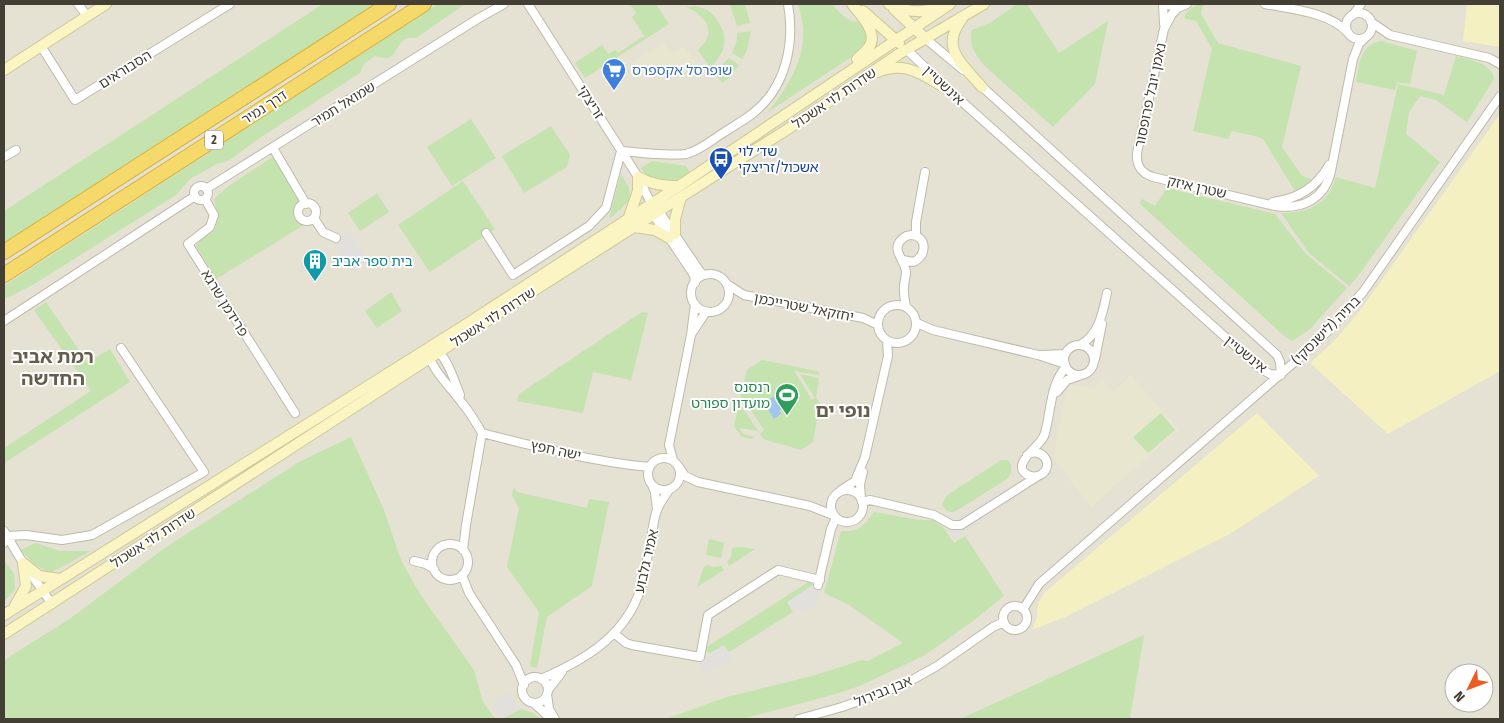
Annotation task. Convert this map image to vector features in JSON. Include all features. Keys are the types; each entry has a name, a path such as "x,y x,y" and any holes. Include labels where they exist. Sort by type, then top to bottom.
{"highway":[{"name":"דרך נמיר","path":"4,252 389,4"},
{"name":"דרך נמיר","path":"4,275 424,4"}],"street":[{"path":"78,4 87,16"},
{"path":"4,70 106,4"},
{"name":"הסבוראים","path":"41,46 75,100 230,4"},
{"name":"שמואל תמיר","path":"479,18 494,4"},
{"name":"שמואל תמיר","path":"206,189 504,4"},
{"name":"זריצקי","path":"528,4 638,177 651,203"},
{"path":"621,151 642,154 686,154 703,146 744,120 762,105 775,86 786,63 790,48 791,31 788,4"},
{"path":"830,83 871,45 870,30 853,4"},
{"name":"אינשטיין","path":"853,4 895,39 949,90 1261,370 1270,374 1281,375 1280,362 1277,355 889,4"},
{"path":"889,4 899,8 927,11 950,4"},
{"name":"שדרות לוי אשכול","path":"4,634 440,352 631,222 651,203 950,4"},
{"name":"שדרות לוי אשכול","path":"4,615 429,346 631,222 656,212 681,197 906,50 984,4"},
{"path":"1164,4 1178,8 1187,4"},
{"name":"נאמן יובל פרופסור","path":"1136,161 1164,29 1164,4"},
{"path":"1265,4 1326,18 1337,23 1355,39 1390,35 1489,58 1500,64"},
{"path":"1348,33 1346,24 1363,4 1370,19 1372,29 1366,38"},
{"name":"נאמן יובל פרופסור","path":"1164,29 1172,14 1178,8"},
{"path":"1326,18 1360,13 1390,35"},
{"path":"966,14 955,28 951,41 954,52 960,61 982,87"},
{"name":"שטרן איזק","path":"1348,33 1353,59"},
{"name":"שטרן איזק","path":"1136,161 1141,171 1153,177 1265,203 1289,199 1306,192 1320,180 1333,159 1353,59 1359,44 1366,38"},
{"path":"859,81 884,70 903,67 910,68 949,90"},
{"name":"בתיה (לישנסקי)","path":"1024,608 1039,584 1281,375 1332,327 1355,302 1500,96"},
{"path":"273,148 306,204"},
{"path":"4,158 16,150"},
{"name":"שדרות לוי אשכול","path":"486,233 513,275 588,226 606,208 621,151"},
{"path":"912,236 925,172"},
{"path":"678,186 663,186 650,183 638,177 638,191 631,222 672,236 701,273 718,276 727,284 729,292 726,303 719,310 706,312 695,304"},
{"path":"4,321 195,196 195,191 198,188 202,186 206,189 208,195 205,198 199,199 195,196"},
{"path":"672,236 681,197"},
{"name":"פרידמן שרגא","path":"205,198 214,215 210,227 188,244 295,413"},
{"path":"651,203 694,275 695,283 692,291 695,304 691,334 669,445 649,467 648,476 652,485 658,489 698,482"},
{"path":"311,204 315,208 314,218 306,220 299,215 301,206 311,204"},
{"path":"314,218 323,232 336,238"},
{"path":"912,236 901,240 897,248 900,257 913,262"},
{"path":"906,272 913,262 921,258 924,250 922,242 912,236"},
{"path":"895,305 903,290 906,272 904,260"},
{"path":"695,283 706,275"},
{"name":"יחזקאל שטרייכמן","path":"727,284 744,295 863,318 878,325"},
{"path":"903,290 906,307"},
{"path":"862,501 870,500 934,514 948,524 956,526 961,525 1041,475 1047,465 1044,457 1045,443 1058,390 1066,380 1091,370 1095,362 1107,292"},
{"name":"יחזקאל שטרייכמן","path":"726,303 744,295"},
{"path":"914,334 917,323 914,315 906,307 895,305 888,307 882,312 878,325 882,336 887,341 896,344 904,342 914,334 933,330"},
{"path":"691,334 706,312"},
{"name":"יחזקאל שטרייכמן","path":"863,318 882,312"},
{"path":"1012,492 1020,482 1024,470 1023,462 1027,455 1043,438 1054,390 1065,366 1065,354 1070,348 1086,342 1094,333 1103,312"},
{"path":"917,323 933,330 1038,355 1065,366 1073,374 1079,376"},
{"path":"865,457 860,484 862,511 857,518 849,522 840,521 830,507 832,499 841,490 855,481 865,457 888,356 887,341"},
{"path":"888,356 896,344"},
{"path":"1080,345 1091,350 1094,354 1095,362"},
{"path":"429,346 440,352 463,404"},
{"path":"429,346 430,358 482,433 463,550"},
{"path":"52,604 5,537 26,535 62,540 92,535 204,472 121,348"},
{"path":"1038,355 1065,354"},
{"name":"ישה חפץ","path":"482,433 528,445 649,467"},
{"path":"669,445 680,478 672,488"},
{"path":"1027,455 1038,453 1044,457"},
{"path":"659,458 666,458 676,464 685,476 698,482 810,506 835,516"},
{"name":"ישה חפץ","path":"631,465 648,476"},
{"path":"1024,470 1030,475 1038,476"},
{"name":"אמיר גלבוע","path":"538,678 565,669 615,634 624,622 638,596 647,563 657,510 655,492 652,485"},
{"name":"אמיר גלבוע","path":"657,510 672,488"},
{"path":"841,490 854,491 862,501"},
{"path":"810,506 832,499"},
{"path":"615,634 626,643 632,645 700,657 708,615 771,574 778,570 819,582 835,516"},
{"path":"431,565 435,553 441,547 453,544 466,525"},
{"path":"453,544 463,550 467,557 468,565 462,575 453,580"},
{"path":"414,561 431,565 442,578 453,580 469,593"},
{"path":"23,563 39,576 60,579"},
{"path":"13,609 26,586 23,563"},
{"path":"462,575 469,593 516,665 524,685 523,692 525,697 551,719"},
{"path":"1010,607 1024,608 1028,616 1028,620 1021,629 1013,630 1006,626 1004,622 1003,615 1010,607"},
{"name":"אבן גבירול","path":"799,719 842,708 903,685 937,666 993,627 1004,622"},
{"path":"516,665 538,678 547,686 549,709 555,719"},
{"name":"אמיר גלבוע","path":"548,692 565,669"},
{"path":"524,685 528,680 538,678"},
{"path":"534,703 542,701 548,692"}],"shaded area":[{"path":"4,4 1500,4 1500,719 4,719"},
{"path":"664,43 670,51 675,52 685,48 703,71 693,78 681,69 679,70 676,67 669,70 661,65 641,77 632,63"},
{"path":"348,230 367,260 350,270 331,241"},
{"path":"1131,375 1179,430 1091,507 1055,460 1054,455 1066,390 1070,385 1092,388 1104,381 1113,392"},
{"path":"1015,486 1021,495 954,539 948,529 961,521 959,517 1005,487 1008,490"},
{"path":"815,584 821,594 814,599 817,605 802,614 799,608 793,612 787,602"},
{"path":"724,645 733,658 705,675 697,661"},
{"path":"508,692 518,707 501,718 491,703"}],"green space":[{"path":"323,4 379,4 4,247 4,211"},
{"path":"438,4 465,4 416,38 409,38 401,42 391,56 387,58 375,56 364,64 360,73 258,139 230,160 217,164 190,179 176,195 31,286 4,299 4,286"},
{"path":"630,4 656,4 669,24 585,78 575,63 602,45 608,54 615,50 618,53 644,36 632,17 636,13"},
{"path":"745,4 750,23 737,26 730,5"},
{"path":"798,4 831,4 847,19 862,25 867,35 866,43 862,50 768,112 794,73 798,62 803,39 803,27"},
{"path":"1017,4 1027,4 1059,53 1108,21 1095,84 1053,127 988,69 977,56 972,46 972,30 990,23"},
{"path":"1198,4 1203,4 1201,14 1218,43 1301,66 1282,147 1302,176 1313,180 1295,191 1263,139 1231,131 1229,139 1193,131 1212,49 1196,21 1184,18 1188,11"},
{"path":"696,6 706,9 716,18 724,34 722,52 710,67 698,50 708,37 709,31 707,26 700,15 686,7"},
{"path":"751,31 747,50 742,59 732,53 737,40 737,33"},
{"path":"1381,41 1417,51 1410,84 1397,82 1395,90 1356,82 1364,51 1374,43"},
{"path":"1456,56 1485,66 1493,74 1494,79 1467,122 1436,100 1420,96 1409,112 1406,134 1440,162 1349,286 1309,253 1281,213 1300,211 1316,205 1328,194 1336,177 1375,188 1398,84 1444,95"},
{"path":"729,58 739,65 729,78 722,83 714,72"},
{"path":"471,119 496,158 452,186 427,147"},
{"path":"551,126 570,155 567,167 524,193 502,156"},
{"path":"274,156 300,198 295,209 297,220 304,225 216,279 196,246 215,229 218,215 214,199 230,185"},
{"path":"652,161 686,166 690,173 672,182 649,179 641,168"},
{"path":"621,174 629,188 630,199 609,219"},
{"path":"463,181 495,229 430,272 398,225"},
{"path":"1167,188 1275,214 1306,254 1347,288 1309,330 1292,341 1283,335 1140,204 1142,199 1155,206"},
{"path":"377,193 389,212 360,231 348,213"},
{"path":"391,292 402,311 377,328 365,311"},
{"path":"46,302 87,362 110,349 130,382 4,463 4,448 91,391 34,310"},
{"path":"642,312 648,313 631,380 593,372 583,413 517,401 519,394"},
{"name":"רנסנס מועדון ספורט","path":"762,360 820,373 819,375 794,371 812,400 815,398 800,374 818,378 819,380 816,397 820,404 813,442 801,450 763,439 760,434 764,430 743,398 740,400 747,370"},
{"path":"740,406 758,431 739,428 743,434 755,437 752,439 742,437 734,426"},
{"path":"1161,413 1175,430 1148,453 1133,437"},
{"path":"351,437 384,510 401,560 420,594 474,670 483,702 495,719 4,719 4,660 68,620 166,547 299,462"},
{"path":"1001,460 1008,460 1011,465 1011,473 1007,479 956,511 947,511 942,506 946,496"},
{"path":"514,487 517,492 587,508 589,499 609,502 592,586 547,617 537,668 530,666 539,612 507,567 519,508 512,495"},
{"path":"874,512 919,520 933,520 943,527 954,543 965,536 1004,596 925,655 862,685 742,719 666,719 727,697 812,676 862,660 868,661 903,643 849,605 824,593 841,531 857,529"},
{"path":"709,539 724,543 721,558 706,555"},
{"path":"36,543 60,551 91,551 50,573 34,564 20,550"},
{"path":"732,548 755,549 729,566 727,562 731,557"},
{"path":"4,560 14,574 15,589 4,602"},
{"path":"707,565 721,566 724,570 697,587 704,567"},
{"path":"810,581 813,585 787,602 793,612 729,652 724,645 709,654 705,648"},
{"path":"1144,635 1130,719 960,719"},
{"path":"521,709 533,713 541,719 502,719"}],"sand":[{"path":"1467,4 1500,4 1500,47 1463,41"},
{"path":"1500,114 1500,371 1388,434 1310,363 1334,341 1359,312"},
{"path":"1257,413 1319,476 1228,535 1067,616 1032,630 1037,617 1038,604 1044,593"}],"water":[{"path":"786,389 794,402 779,411 781,414 774,419 764,403"}],"place":[{"name":"שופרסל אקספרס","path":"614,91"},
{"name":"שד׳ לוי אשכול/זריצקי","path":"721,180"},
{"name":"בית ספר אביב","path":"315,282"},
{"name":"רנסנס מועדון ספורט","path":"787,416"}],"district":[{"name":"רמת אביב החדשה","path":"53,367"},
{"name":"נופי ים","path":"843,410"}]}
